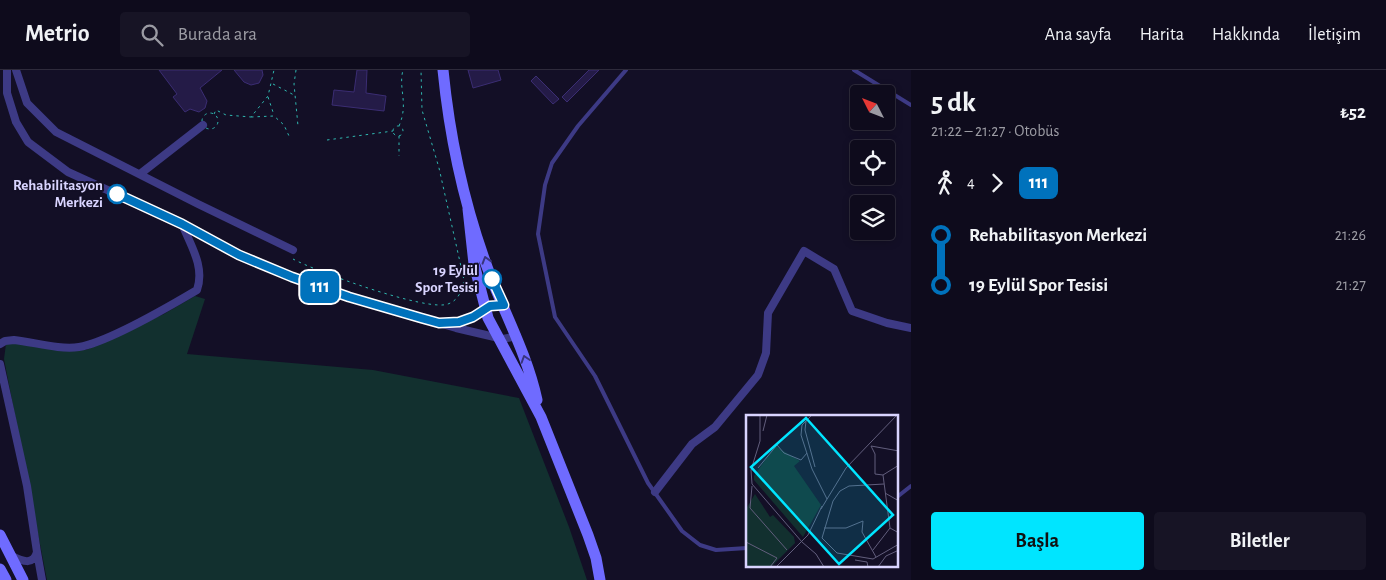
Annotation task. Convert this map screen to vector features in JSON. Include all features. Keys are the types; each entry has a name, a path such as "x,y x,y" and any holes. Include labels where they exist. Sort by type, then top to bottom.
{"main road":[{"path":"442,70 457,159 468,209 474,264 485,309 498,338 507,350 540,417 596,558 608,580"},
{"path":"468,209 492,278 517,336 531,376 540,417"},
{"path":"0,535 23,580"},
{"path":"596,558 600,580"},
{"path":"0,569 6,580"}],"street":[{"path":"7,70 7,93 11,108 28,142 68,172 182,224 239,255 292,277 349,297 439,323 498,338 510,339 517,336"},
{"path":"16,70 27,103 56,132 294,250"},
{"path":"140,174 203,125"},
{"path":"0,344 4,341 14,340 78,347 96,342 132,325 197,290 201,277 196,255 182,224"},
{"path":"655,492 692,444 715,427 758,375 766,353 768,313 804,251 834,268 852,311 887,323 911,328"},
{"path":"439,323 467,320 485,309 495,305 504,305"},
{"path":"0,364 27,486 42,580"},
{"path":"11,556 23,562 33,559 37,552"}],"lane":[{"path":"626,70 578,126 552,164 545,184 538,234 555,316 595,376 655,492 682,531 700,545 716,550 746,548"},
{"path":"854,70 911,106"},
{"path":"898,496 911,486"}],"path":[{"path":"251,117 268,96 274,70"},
{"path":"296,70 295,95 298,126"},
{"path":"399,156 399,135 403,131 400,126 405,102 401,79 403,70"},
{"path":"292,259 331,276 399,297 440,306 456,299 461,292 464,280 439,168 422,110 421,70"},
{"path":"272,83 284,92 295,95"},
{"path":"268,96 274,116 284,124 289,136"},
{"path":"214,114 218,121 216,127 210,129 203,125 204,115 214,114 216,110 226,115 274,116"},
{"path":"393,132 395,127 400,126"},
{"path":"328,140 393,132 399,135"}],"green space":[{"path":"195,296 205,299 187,354 373,370 519,398 569,527 587,580 47,580 4,359 6,344 13,343 55,350 86,350 164,314"}],"building":[{"path":"159,70 222,70 200,88 207,101 205,108 199,112 190,109 185,112 173,97 177,94"},
{"path":"234,70 262,70 263,75 259,83 251,85 244,82"},
{"path":"357,70 367,70 366,93 386,96 384,111 332,105 334,90 354,92"},
{"path":"468,70 498,70 501,80 473,88"},
{"path":"589,70 599,70 567,102 562,97"},
{"path":"536,76 559,99 553,104 531,81"}],"bus line":[{"name":"111","path":"117,194 182,224 239,255 292,277 349,297 439,323 467,320 490,306 504,305 492,279"}],"place":[{"name":"Rehabilitasyon Merkezi","path":"117,194"},
{"name":"19 Eylül Spor Tesisi","path":"492,279"}]}
